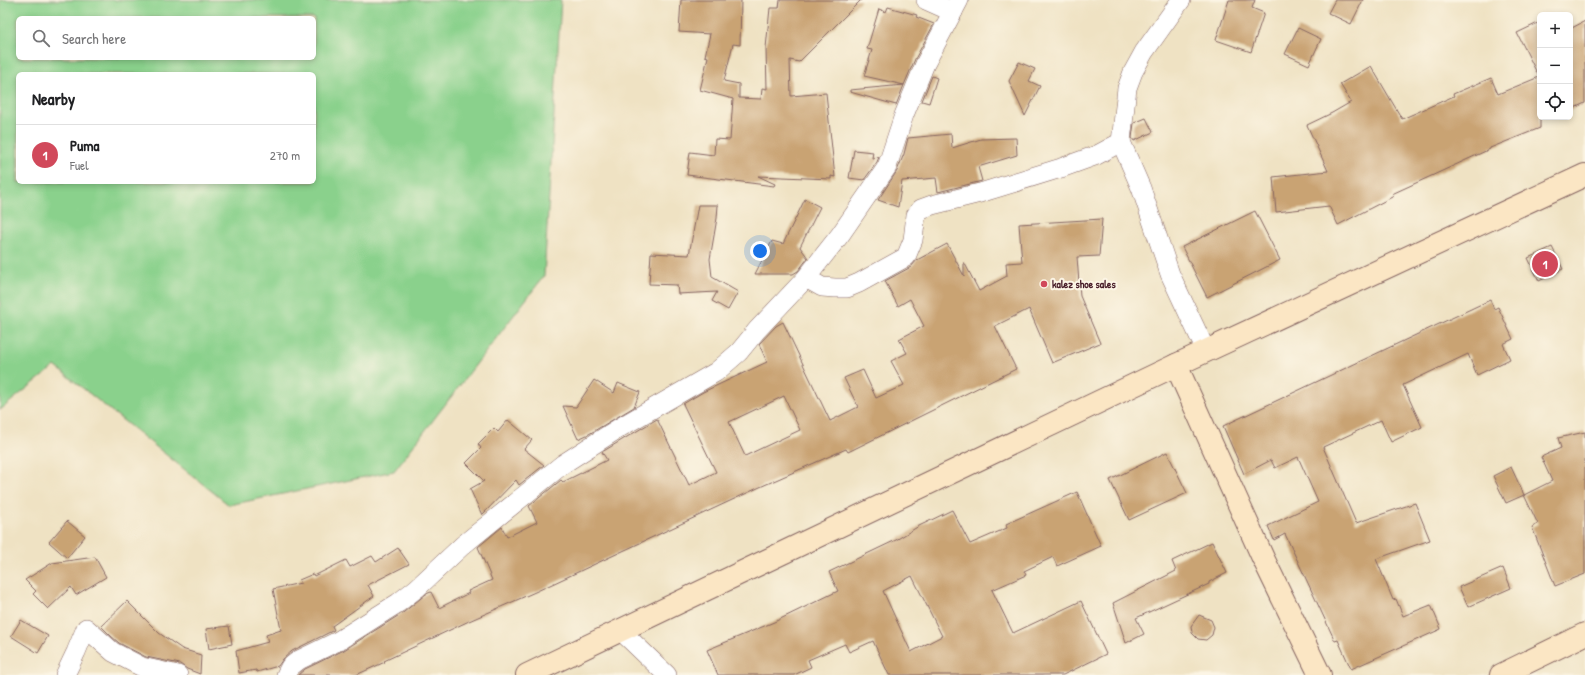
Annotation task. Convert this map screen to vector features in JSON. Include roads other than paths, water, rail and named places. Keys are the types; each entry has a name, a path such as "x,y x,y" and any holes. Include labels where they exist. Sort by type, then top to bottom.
{"main road":[{"path":"527,675 1176,365 1585,175"},
{"path":"1176,365 1263,558 1320,675"},
{"path":"1501,675 1585,634"}],"street":[{"path":"286,675 290,667 299,660 338,641 398,603 417,588 463,545 564,464 619,428 716,372 739,352 757,330 806,278 840,235 887,167 904,115 925,64 956,6 926,0"},
{"path":"1181,0 1144,52 1133,72 1127,88 1122,142 1141,188 1170,274 1206,351"},
{"path":"806,278 822,287 847,288 859,283 906,257 913,240 916,215 921,210 932,205 980,193 1061,168 1097,155 1122,142"},
{"path":"65,675 86,628 113,652 142,667 178,675"},
{"path":"621,631 666,675"}],"place":[{"name":"Puma","path":"1545,264"},
{"name":"kalez shoe sales","path":"1044,284"}]}
